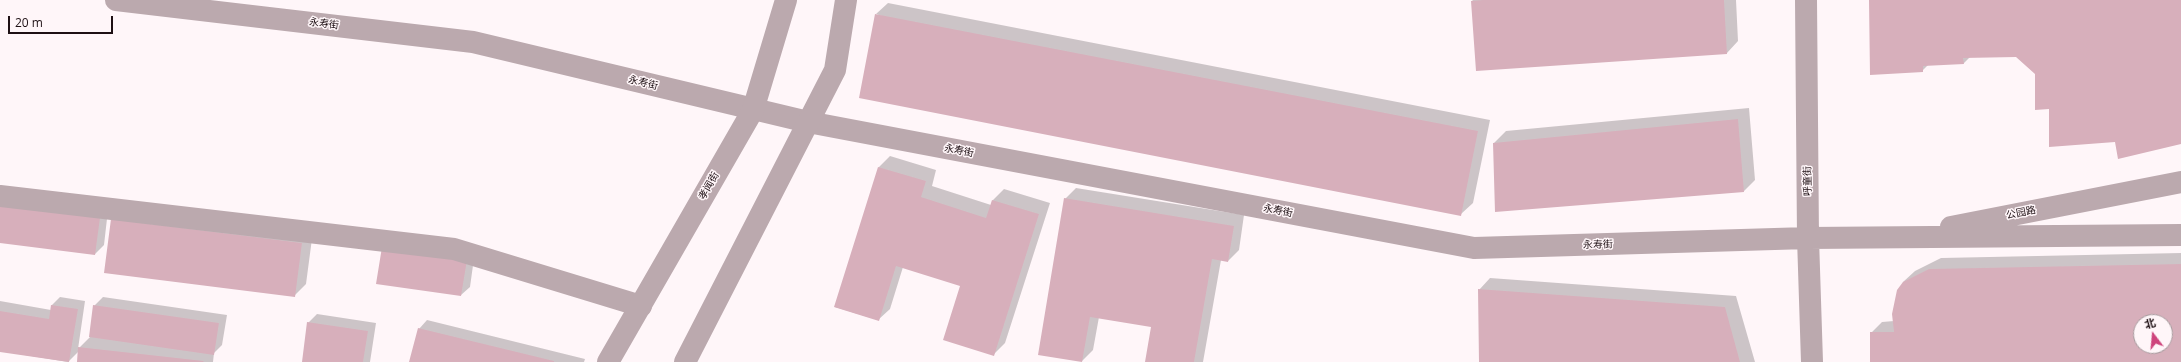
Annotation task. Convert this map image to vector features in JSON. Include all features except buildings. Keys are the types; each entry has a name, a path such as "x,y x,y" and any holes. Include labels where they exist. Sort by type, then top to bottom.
{"street":[{"name":"永寿街","path":"116,0 473,42 808,122 1474,248 1808,238"},
{"name":"孝闻街","path":"608,362 753,110 786,0"},
{"path":"685,362 835,70 846,0"},
{"name":"呼童街","path":"1806,0 1808,238 1812,362"},
{"name":"公园路","path":"1808,238 1844,240 1946,228 2181,182"},
{"path":"0,196 454,249 640,306"},
{"name":"公园路","path":"1808,238 2181,235"}]}
